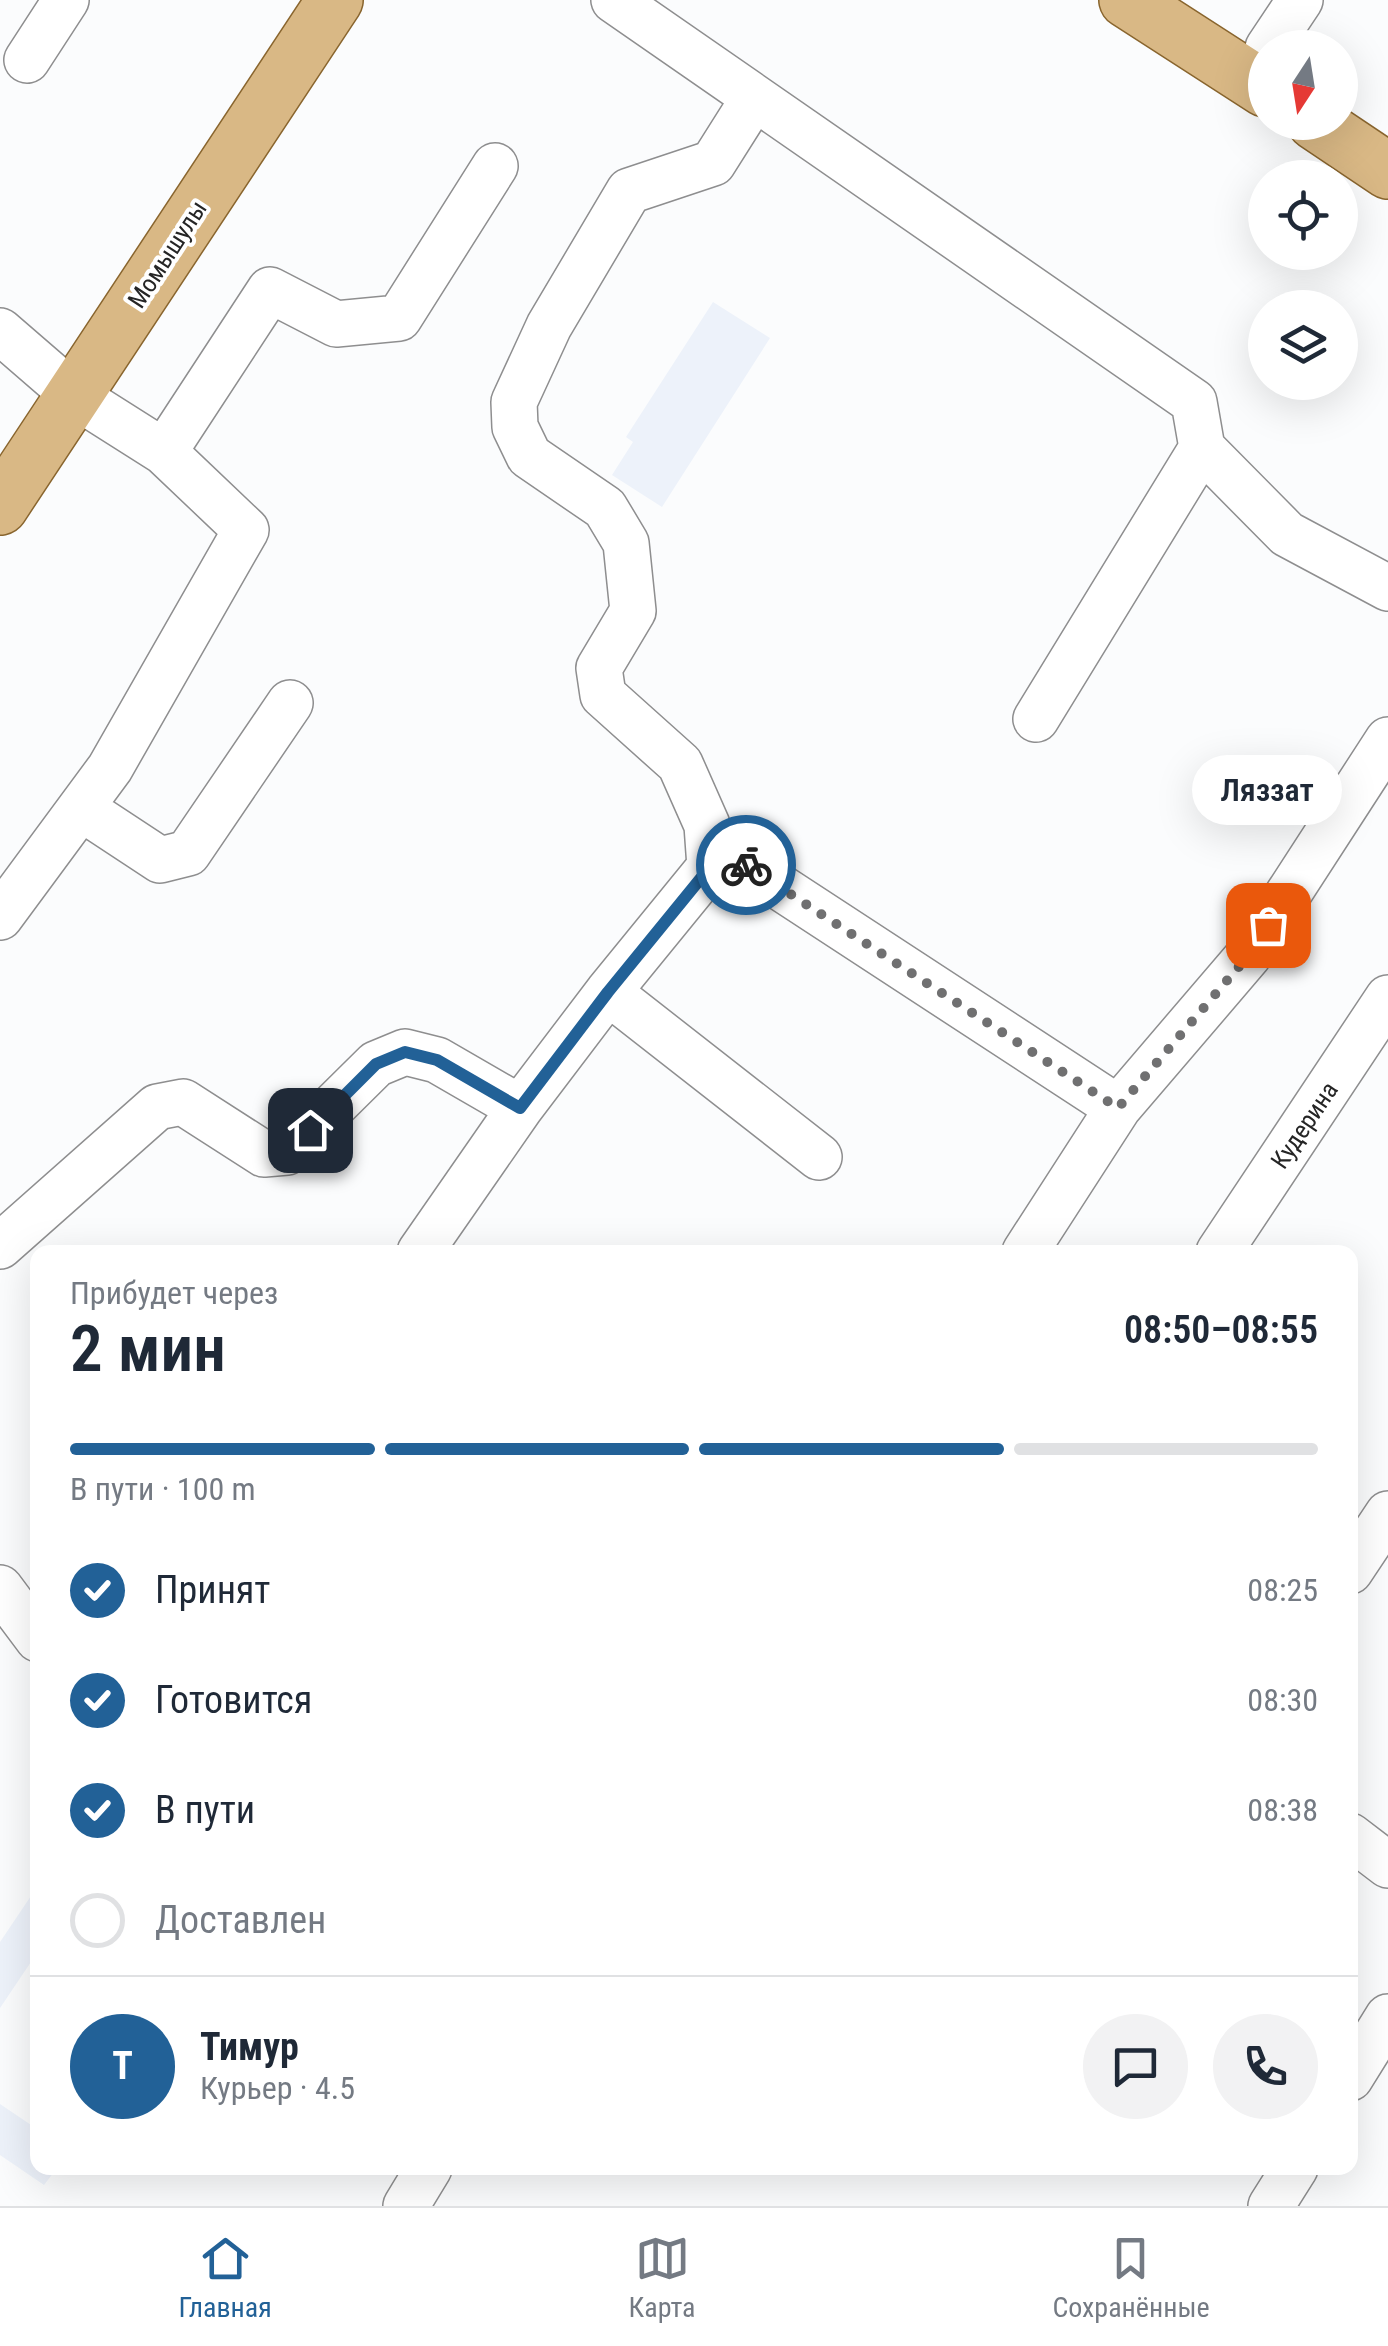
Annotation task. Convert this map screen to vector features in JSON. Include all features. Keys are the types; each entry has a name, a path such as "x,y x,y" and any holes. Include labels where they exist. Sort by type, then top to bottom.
{"main road":[{"name":"Момышулы","path":"0,508 334,0"},
{"path":"1127,0 1248,60"},
{"path":"1342,140 1388,170"}],"street":[{"path":"26,60 66,0"},
{"path":"614,0 1194,402 1202,448 1286,534 1388,588"},
{"path":"1283,30 1300,0"},
{"path":"710,867 707,826 680,764 604,695 599,668 633,611 626,543 605,508 529,456 514,428 514,402 550,326 629,192 712,162 754,98"},
{"path":"164,452 270,290 336,324 399,318 496,166"},
{"path":"0,331 74,395 164,452 246,530 110,768 0,917"},
{"path":"1036,719 1202,448"},
{"path":"81,808 160,860 188,853 290,703"},
{"path":"1030,1245 1118,1108 1248,956 1388,740"},
{"path":"425,1245 520,1108 710,867 740,860 1118,1108"},
{"path":"608,992 819,1158"},
{"name":"Кудерина","path":"1224,1245 1388,998"},
{"path":"0,1246 157,1108 183,1102 264,1154 287,1152 376,1064 405,1052 437,1060 520,1108"},
{"path":"1358,1560 1388,1514"},
{"path":"1358,1842 1388,1865"},
{"path":"1358,2065 1388,2018"},
{"path":"406,2206 425,2175"},
{"path":"1271,2206 1291,2175"}],"shaded area":[{"path":"713,302 770,338 662,507 612,475 633,442 626,437"},
{"path":"30,1897 30,1963 0,2008 0,1942"},
{"path":"0,2104 30,2124 30,2175 52,2175 44,2185 0,2155"}],"way so far":[{"path":"746,865 1118,1108 1248,956 1268,925"}],"place":[{"name":"Ляззат","path":"1268,925"}],"route":[{"path":"310,1130 376,1064 405,1052 437,1060 520,1108 710,867 740,860 746,865"}]}
